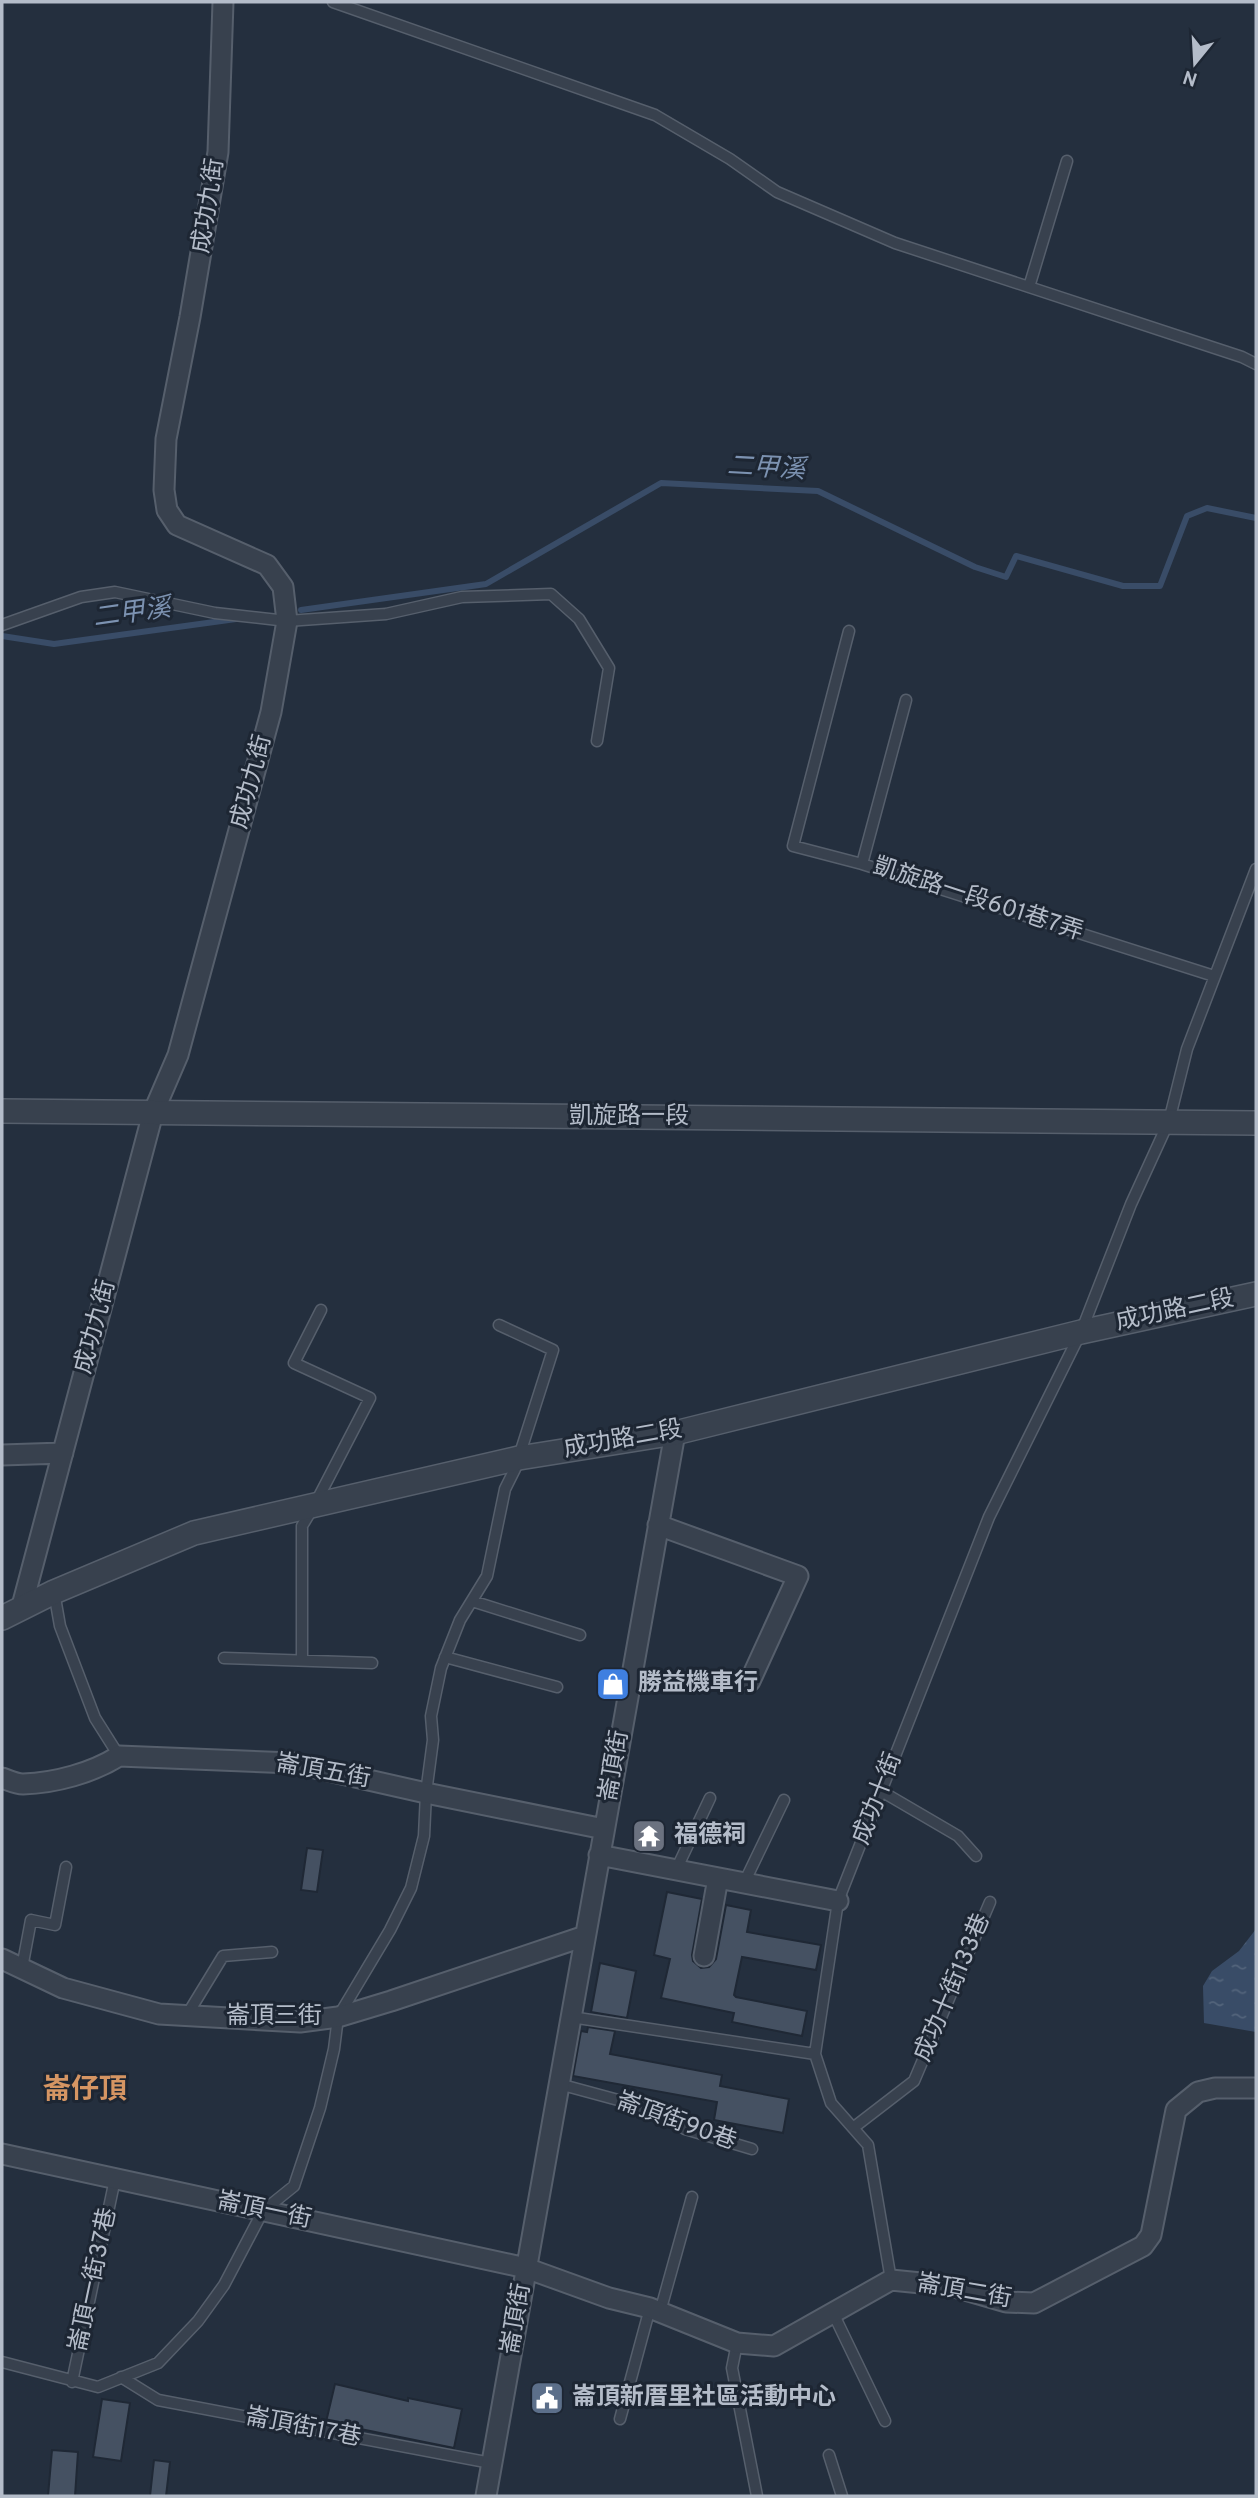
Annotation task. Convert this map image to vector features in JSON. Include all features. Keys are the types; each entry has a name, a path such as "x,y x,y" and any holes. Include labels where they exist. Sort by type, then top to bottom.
{"street":[{"name":"成功九街","path":"22,1606 153,1113 178,1055 271,712 287,621 283,587 267,565 177,524 167,510 164,490 166,439 218,152 223,2"},
{"name":"凱旋路一段","path":"2,1111 1256,1123"},
{"name":"成功路二段","path":"2,1618 22,1606 194,1533 519,1458 675,1433 1081,1332 1256,1294"},
{"name":"崙頂街","path":"486,2496 675,1433"},
{"path":"2,1455 63,1453"},
{"path":"658,1525 799,1576 750,1681"},
{"name":"崙頂五街","path":"2,1778 21,1784 63,1777 101,1767 119,1756 293,1763 604,1829"},
{"path":"599,1855 838,1901"},
{"path":"704,1956 718,1878"},
{"name":"崙頂三街","path":"2,1959 63,1988 159,2014 300,2021 338,2017 585,1936"},
{"name":"崙頂二街","path":"526,2268 609,2298 655,2310 737,2343 774,2346 891,2280 951,2286 1006,2302 1034,2303 1143,2246 1151,2235 1176,2110 1198,2092 1215,2088 1256,2088"},
{"name":"崙頂一街","path":"2,2154 526,2268"}],"lane":[{"path":"333,2 655,115 730,159 778,192 895,243 1242,357 1256,364"},
{"path":"1029,287 1067,161"},
{"path":"2,625 81,597 115,592 215,613 287,621 386,614 462,597 551,594 579,619 609,668 597,741"},
{"path":"849,631 793,846 862,864"},
{"name":"凱旋路一段601巷7弄","path":"906,700 862,864 1213,976"},
{"name":"成功十街","path":"891,2280 868,2145 831,2103 816,2054 838,1901 989,1517 1081,1332 1131,1204 1169,1121 1187,1049 1256,869"},
{"path":"302,1661 302,1526 370,1398 294,1363 321,1310"},
{"path":"2,2362 98,2387 158,2363 198,2321 224,2286 263,2211 294,2186 320,2108 334,2049 338,2017 390,1930 411,1888 424,1836 433,1740 431,1716 441,1668 460,1620 487,1576 505,1489 519,1458 553,1350 499,1325"},
{"path":"54,1592 60,1626 94,1718 119,1756"},
{"path":"472,1601 580,1635"},
{"path":"445,1657 557,1687"},
{"path":"224,1658 372,1663"},
{"path":"881,1791 958,1836 976,1856"},
{"path":"676,1870 710,1798"},
{"path":"744,1883 784,1800"},
{"path":"22,1968 31,1920 55,1925 66,1867"},
{"name":"成功十街133巷","path":"853,2128 914,2081 990,1902"},
{"path":"187,2015 223,1956 272,1952"},
{"path":"571,2017 816,2054"},
{"name":"崙頂街90巷","path":"559,2084 655,2110 685,2129 752,2149"},
{"name":"崙頂一街37巷","path":"72,2382 115,2179"},
{"path":"620,2419 692,2197"},
{"path":"833,2313 885,2421"},
{"path":"737,2343 733,2368 757,2496"},
{"name":"崙頂街17巷","path":"121,2377 158,2400 491,2463"},
{"path":"829,2455 842,2496"}],"water":[{"path":"1256,1929 1256,2032 1204,2023 1203,1986 1212,1971 1239,1951"}],"building":[{"path":"307,1848 323,1850 317,1892 301,1890"},
{"path":"667,1892 702,1899 692,1955 693,1961 701,1968 709,1967 716,1959 726,1905 751,1910 747,1932 821,1945 816,1970 742,1957 734,1995 807,2011 802,2036 732,2022 734,2013 661,1998 670,1959 654,1955"},
{"path":"600,1963 636,1971 627,2018 591,2012"},
{"path":"588,2027 615,2031 610,2054 722,2075 720,2086 789,2099 783,2133 714,2120 717,2102 573,2076 581,2031 587,2032"},
{"path":"335,2384 408,2401 408,2398 462,2409 454,2448 326,2422"},
{"path":"102,2399 130,2403 121,2461 93,2457"},
{"path":"52,2450 78,2452 75,2496 48,2496"},
{"path":"154,2460 170,2462 166,2496 150,2496"}],"waterway":[{"name":"二甲溪","path":"301,610 486,584 661,483 818,491 975,567 1006,577 1016,556 1123,586 1160,586 1187,516 1207,508 1256,518"},
{"name":"二甲溪","path":"2,636 54,644 236,619"}],"place":[{"name":"勝益機車行","path":"613,1684"},
{"name":"福德祠","path":"649,1836"},
{"name":"崙頂新厝里社區活動中心","path":"547,2398"}],"district":[{"name":"崙仔頂","path":"85,2091"}]}
